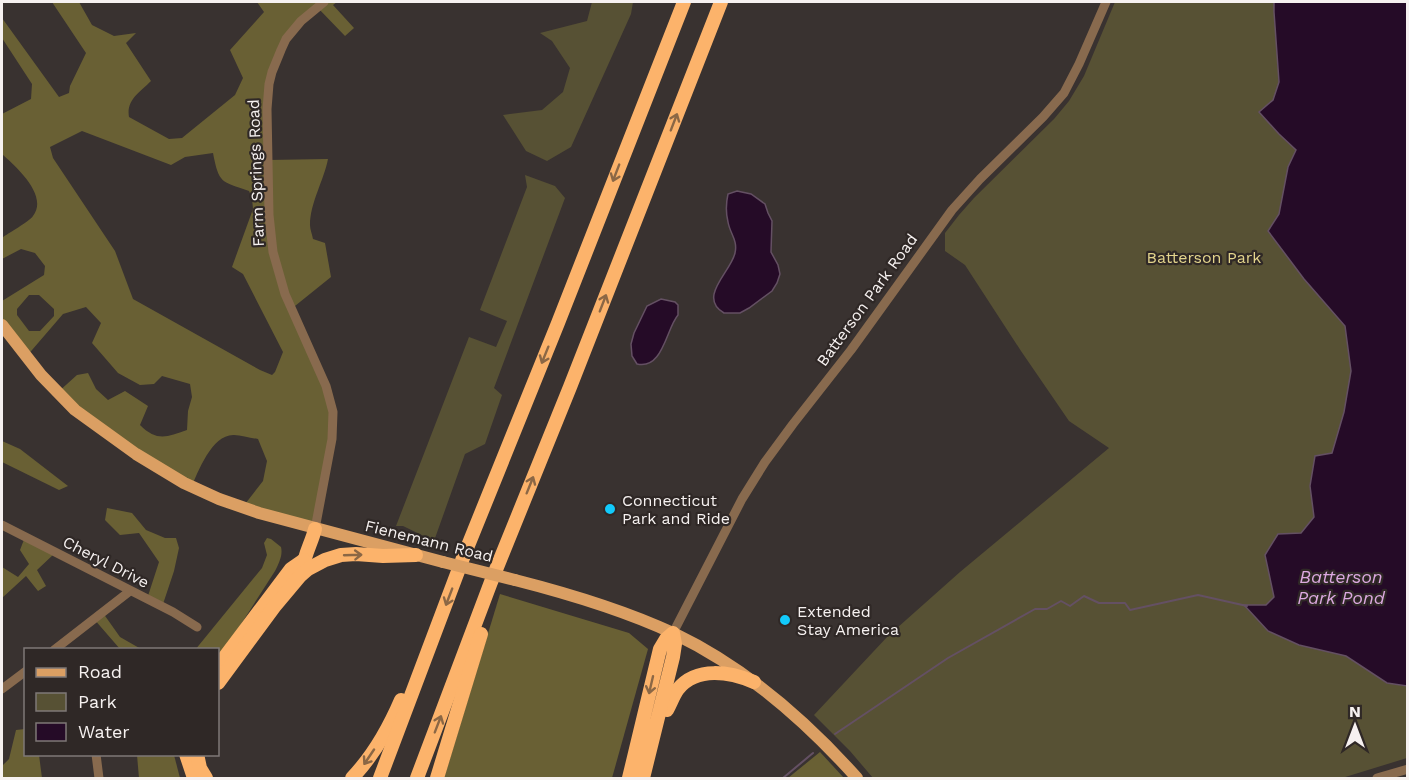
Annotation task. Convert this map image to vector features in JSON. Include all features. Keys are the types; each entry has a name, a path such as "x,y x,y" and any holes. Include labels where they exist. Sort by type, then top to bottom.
{"highway":[{"path":"380,778 463,558 684,2"},
{"path":"417,778 508,539 721,2"},
{"path":"300,576 315,529"},
{"path":"437,778 500,573 508,539"},
{"path":"219,681 274,607 308,569 341,555 416,555"},
{"path":"219,665 291,569 304,560"},
{"path":"643,778 675,647 673,633"},
{"path":"629,778 660,649 673,633"},
{"path":"352,778 367,761 383,736 412,674 428,651"},
{"path":"657,725 678,690 693,677 721,674 737,676 754,682"},
{"path":"187,756 194,778"},
{"path":"197,756 200,768 206,778"}],"main road":[{"name":"Fienemann Road","path":"2,325 40,375 75,410 136,454 184,483 219,499 268,516 564,593 613,609 673,633 754,682 793,713 857,778"}],"street":[{"name":"Farm Springs Road","path":"315,529 332,439 333,412 326,386 285,294 275,264 269,221 267,109 269,84 280,50 297,26 324,2"},
{"name":"Batterson Park Road","path":"673,633 742,499 765,462 851,350 945,217 1064,93 1106,2"},
{"name":"Cheryl Drive","path":"2,525 173,612 197,627"},
{"path":"57,648 130,591"},
{"path":"2,689 24,672"},
{"path":"96,756 99,778"},
{"path":"1377,778 1407,769"}],"green space":[{"path":"592,2 633,2 631,14 571,147 547,161 526,151 503,115 542,110 563,92 570,68 552,41 540,33 587,21"},
{"name":"Batterson Park","path":"1115,2 1407,2 1407,758 1342,778 873,778 814,715 888,636 960,572 1109,448 1069,421 965,265 945,251 945,233 974,198 1054,119 1069,101 1084,76"},
{"path":"525,175 555,186 565,198 494,388 502,395 485,444 465,454 434,541 403,526 396,526 469,337 496,347 507,321 480,310 527,187"}],"shaded area":[{"path":"52,2 79,2 92,25 114,36 136,33 126,43 151,81 132,101 129,117 169,139 182,138 235,95 243,78 230,50 264,12 257,2 337,2 333,5 354,28 345,36 317,7 301,21 272,72 268,160 328,159 312,208 310,225 313,239 325,243 331,277 290,310 326,391 332,419 315,529 242,508 263,481 267,461 258,439 234,435 226,436 219,441 207,455 191,488 57,393 77,375 88,373 96,389 108,400 125,391 148,406 140,425 152,434 168,436 187,430 188,411 192,397 190,384 162,376 154,384 140,385 118,373 92,343 101,323 86,307 63,314 26,357 2,325 2,301 44,275 45,266 35,253 21,249 2,259 2,238 33,216 37,208 37,199 28,182 2,154 2,114 31,99 32,84 2,38 2,18 59,97 69,93 70,86 86,53","holes":["82,131 171,165 185,157 213,153 217,171 223,180 249,191 253,209 232,267 243,274 283,352 272,375 133,299 115,251 53,158 50,147","29,295 39,295 54,309 54,316 40,331 29,331 17,315 17,309"]},
{"path":"2,441 20,449 68,486 59,490 2,462"},
{"path":"107,508 132,513 146,530 165,538 176,538 179,548 162,607 147,599 159,562 139,533 120,535 105,520"},
{"path":"25,537 55,553 37,570 46,586 38,591 26,576 2,598 2,567 18,577 29,564 20,550"},
{"path":"267,538 281,547 280,559 275,571 234,635 219,654 219,648 197,648 262,568 267,555 264,543"},
{"path":"500,594 629,633 648,649 612,778 444,778"},
{"path":"103,613 120,637 139,648 119,648 94,619"},
{"path":"24,729 24,756 39,756 42,778 2,778 2,766 9,759 16,730"},
{"path":"820,752 844,778 788,778"},
{"path":"137,756 174,756 180,778 139,778"}],"water":[{"name":"Batterson Park Pond","path":"1274,2 1407,2 1407,686 1387,683 1346,656 1299,645 1268,631 1244,605 1266,605 1274,597 1265,555 1278,534 1301,533 1314,517 1310,486 1315,456 1332,453 1344,412 1351,371 1345,326 1304,279 1268,231 1279,214 1288,167 1296,150 1259,112 1273,100 1279,82"},
{"path":"737,191 751,194 765,204 772,221 771,252 780,274 772,291 749,308 740,313 724,313 717,307 714,300 718,284 735,253 735,244 727,216 727,205 728,194"},
{"path":"661,299 675,302 678,305 678,315 663,347 653,361 637,364 632,356 631,344 634,333 647,306"}],"waterway":[{"path":"835,734 948,658 1035,609 1047,609 1061,601 1070,606 1084,596 1099,603 1125,603 1130,610 1198,595 1247,606"},
{"path":"783,778 813,753"}],"place":[{"name":"Connecticut Park and Ride","path":"610,509"},
{"name":"Extended Stay America","path":"785,620"}]}
